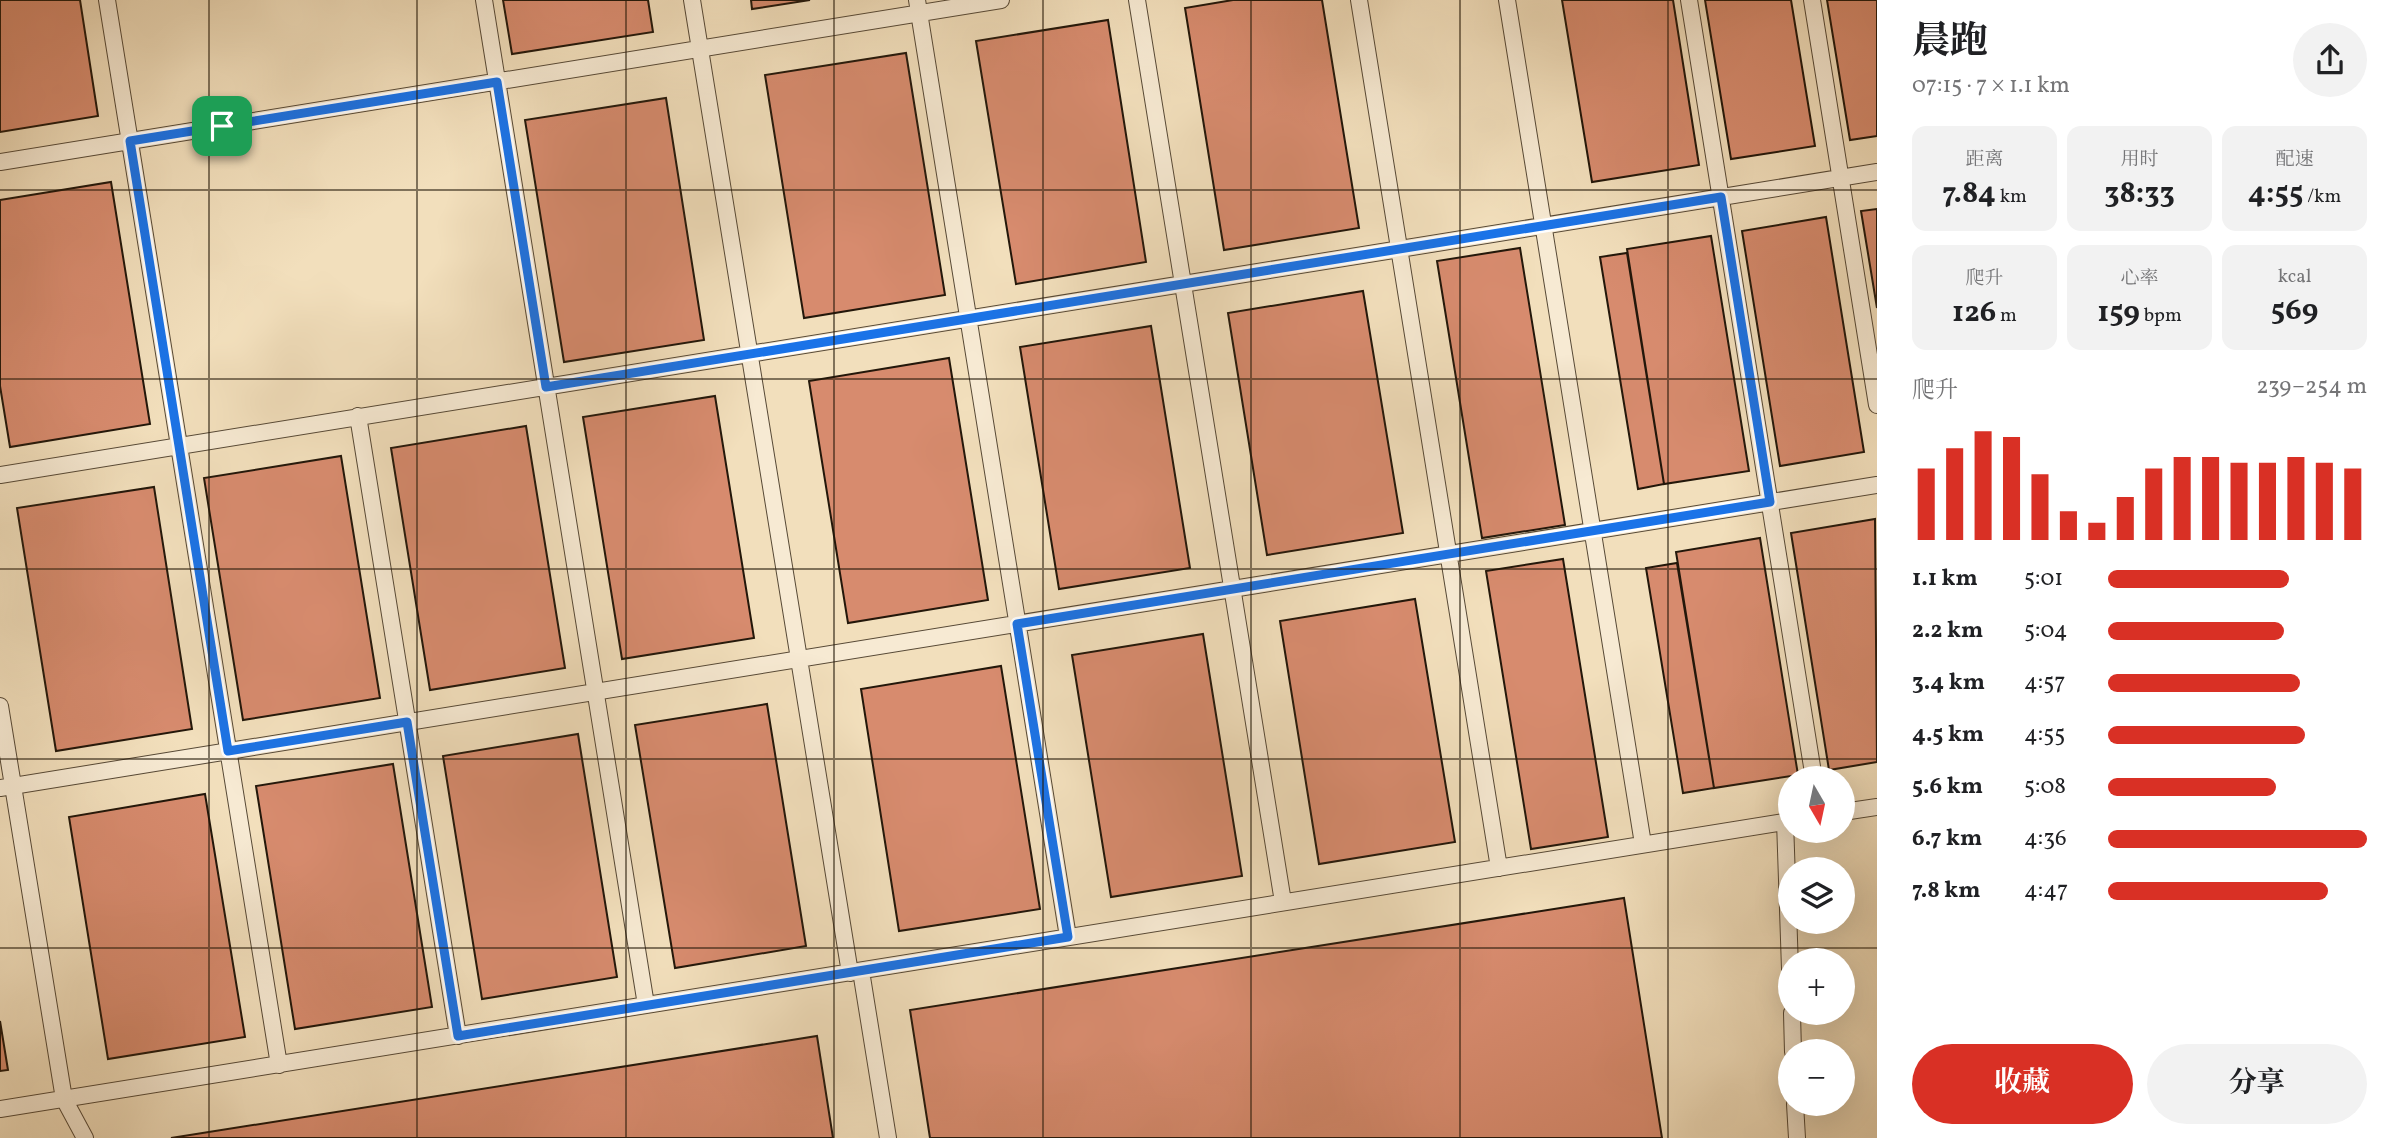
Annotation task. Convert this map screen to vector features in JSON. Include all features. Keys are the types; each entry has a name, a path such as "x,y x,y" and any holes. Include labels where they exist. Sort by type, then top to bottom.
{"lane":[{"path":"107,0 279,1065"},
{"path":"484,0 646,1005"},
{"path":"692,0 799,659 855,972 888,1138"},
{"path":"0,162 700,49 918,7 1001,0"},
{"path":"1137,0 1283,902"},
{"path":"1359,0 1499,868"},
{"path":"1507,0 1643,844"},
{"path":"1689,0 1812,766"},
{"path":"1812,0 1877,405"},
{"path":"918,7 1068,937"},
{"path":"0,475 1877,172"},
{"path":"358,416 458,1036"},
{"path":"6,787 1877,485"},
{"path":"0,706 6,787 64,1099 85,1138"},
{"path":"1855,810 1877,807"},
{"path":"0,1110 1778,823"},
{"path":"1788,844 1790,948"},
{"path":"1796,1116 1797,1138"}],"building":[{"path":"0,0 80,0 98,116 0,132"},
{"path":"503,0 648,0 653,32 512,54"},
{"path":"751,0 810,0 752,9"},
{"path":"1233,0 1322,0 1359,228 1224,250 1185,8"},
{"path":"1562,0 1673,0 1699,165 1592,182"},
{"path":"1705,0 1791,0 1815,146 1731,159"},
{"path":"1827,0 1877,0 1877,136 1850,140"},
{"path":"1108,20 1146,262 1016,284 976,41"},
{"path":"906,53 945,295 804,318 765,75"},
{"path":"666,98 704,340 564,362 525,120"},
{"path":"111,182 150,424 10,447 0,386 0,200"},
{"path":"1877,209 1877,308 1861,211"},
{"path":"1826,217 1864,452 1780,466 1742,231"},
{"path":"1711,236 1749,471 1664,484 1627,249"},
{"path":"1520,248 1565,525 1482,538 1437,261"},
{"path":"1627,253 1664,484 1638,489 1600,257"},
{"path":"1363,291 1403,533 1267,555 1228,313"},
{"path":"1151,326 1190,568 1059,589 1020,347"},
{"path":"949,358 988,600 848,623 809,381"},
{"path":"715,396 754,638 622,659 583,417"},
{"path":"526,426 565,668 430,690 391,448"},
{"path":"341,456 380,698 243,720 204,478"},
{"path":"154,487 192,729 56,751 17,508"},
{"path":"1875,519 1877,762 1828,766 1791,533"},
{"path":"1760,538 1797,766 1778,766 1778,778 1714,788 1676,552"},
{"path":"1563,559 1608,837 1531,849 1486,571"},
{"path":"1677,563 1714,788 1683,793 1646,568"},
{"path":"1415,599 1455,842 1319,864 1280,621"},
{"path":"1203,634 1242,876 1111,897 1072,655"},
{"path":"1001,666 1040,909 899,931 861,689"},
{"path":"767,704 806,946 675,968 635,725"},
{"path":"578,734 617,977 482,999 443,756"},
{"path":"393,764 432,1007 295,1029 256,786"},
{"path":"205,794 245,1037 108,1059 69,817"},
{"path":"1624,898 1662,1138 930,1138 910,1010"},
{"path":"0,1021 8,1070 0,1071"},
{"path":"817,1036 833,1138 171,1138"}],"route":[{"path":"497,82 546,387 1721,197 1770,502 1017,624 1068,937 458,1036 407,722 228,751 130,141 222,126 497,82"}]}
